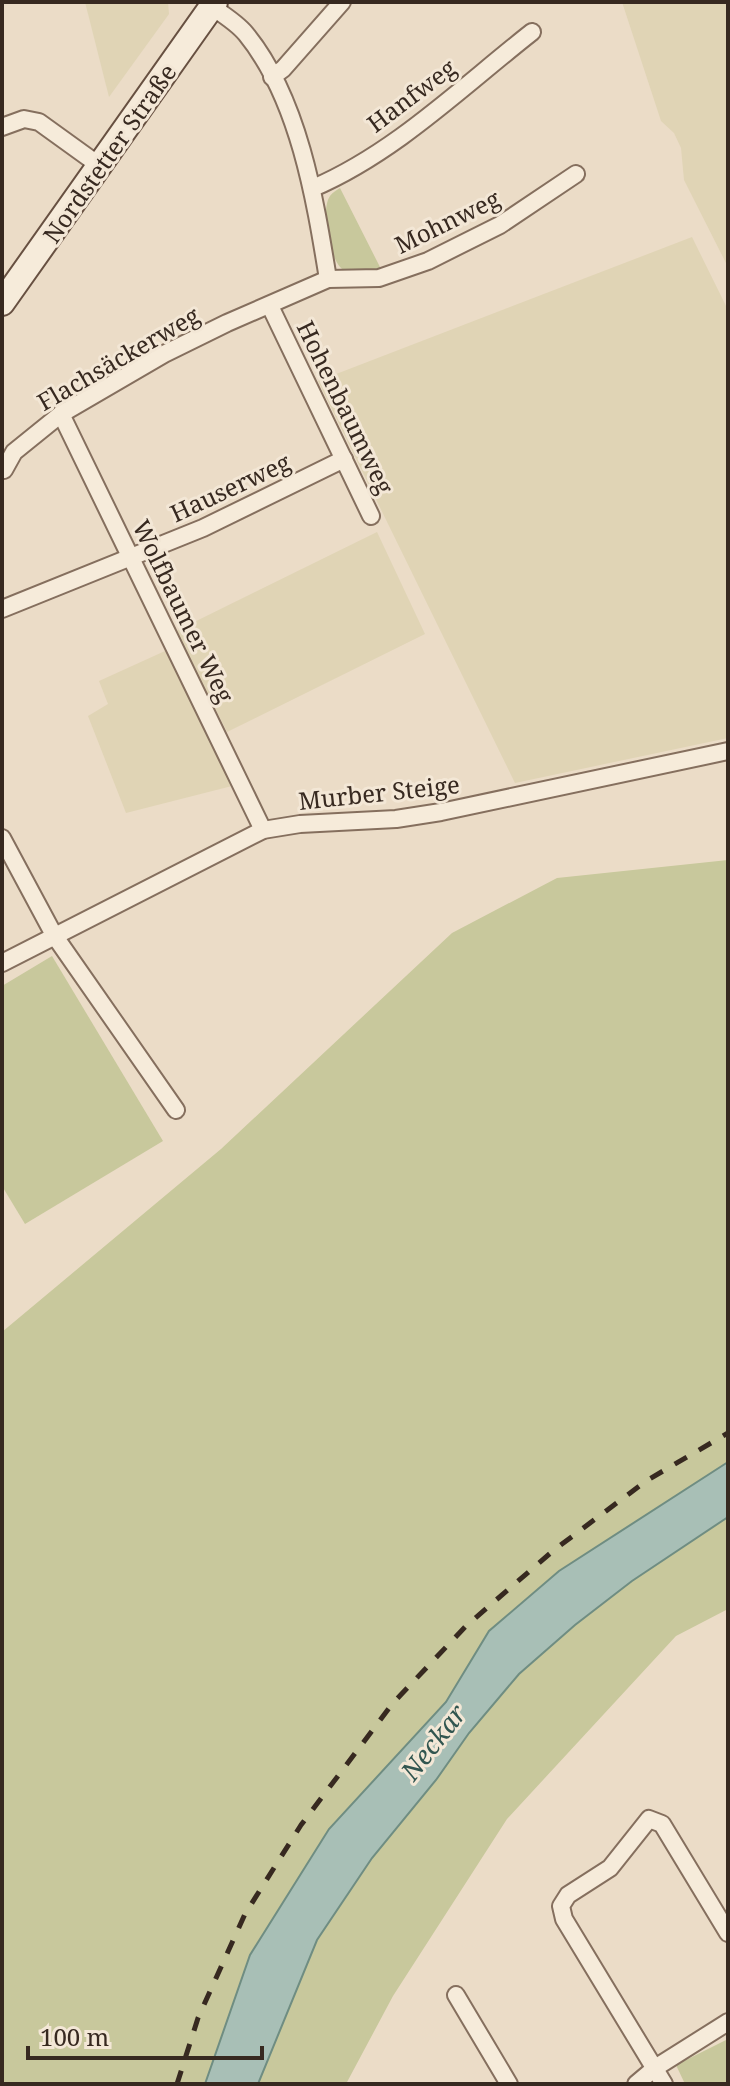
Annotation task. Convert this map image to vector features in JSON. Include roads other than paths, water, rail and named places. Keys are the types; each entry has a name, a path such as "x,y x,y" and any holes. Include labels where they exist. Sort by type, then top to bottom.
{"street":[{"path":"272,77 283,69 314,30 342,2"},
{"path":"214,4 246,34 272,77 295,132 313,188 328,279"},
{"name":"Nordstetter Straße","path":"2,303 214,4"},
{"name":"Hanfweg","path":"313,188 390,142 532,32"},
{"path":"2,127 24,119 39,122 100,166"},
{"name":"Mohnweg","path":"328,279 379,278 428,261 500,225 576,174"},
{"name":"Hohenbaumweg","path":"328,279 270,306 371,516"},
{"name":"Flachsäckerweg","path":"4,470 14,452 61,414 164,354 270,306"},
{"name":"Wolfbaumer Weg","path":"61,414 263,830"},
{"name":"Hauserweg","path":"2,609 203,528 344,459"},
{"name":"Murber Steige","path":"2,963 263,830 300,824 396,819 441,812 728,751"},
{"path":"2,838 54,935 176,1110"},
{"path":"664,2084 564,1919 561,1906 568,1895 610,1868 649,1819 662,1824 728,1933"},
{"path":"456,1995 509,2084"},
{"path":"636,2084 655,2068 728,2022"}],"water":[{"name":"Neckar","path":"728,1462 728,1517 632,1581 519,1674 372,1858 317,1940 258,2084 205,2084 250,1955 329,1829 446,1702 489,1631 559,1571"}],"railway":[{"path":"177,2084 198,2018 245,1914 301,1825 393,1703 466,1626 554,1550 646,1481 728,1433"}]}
